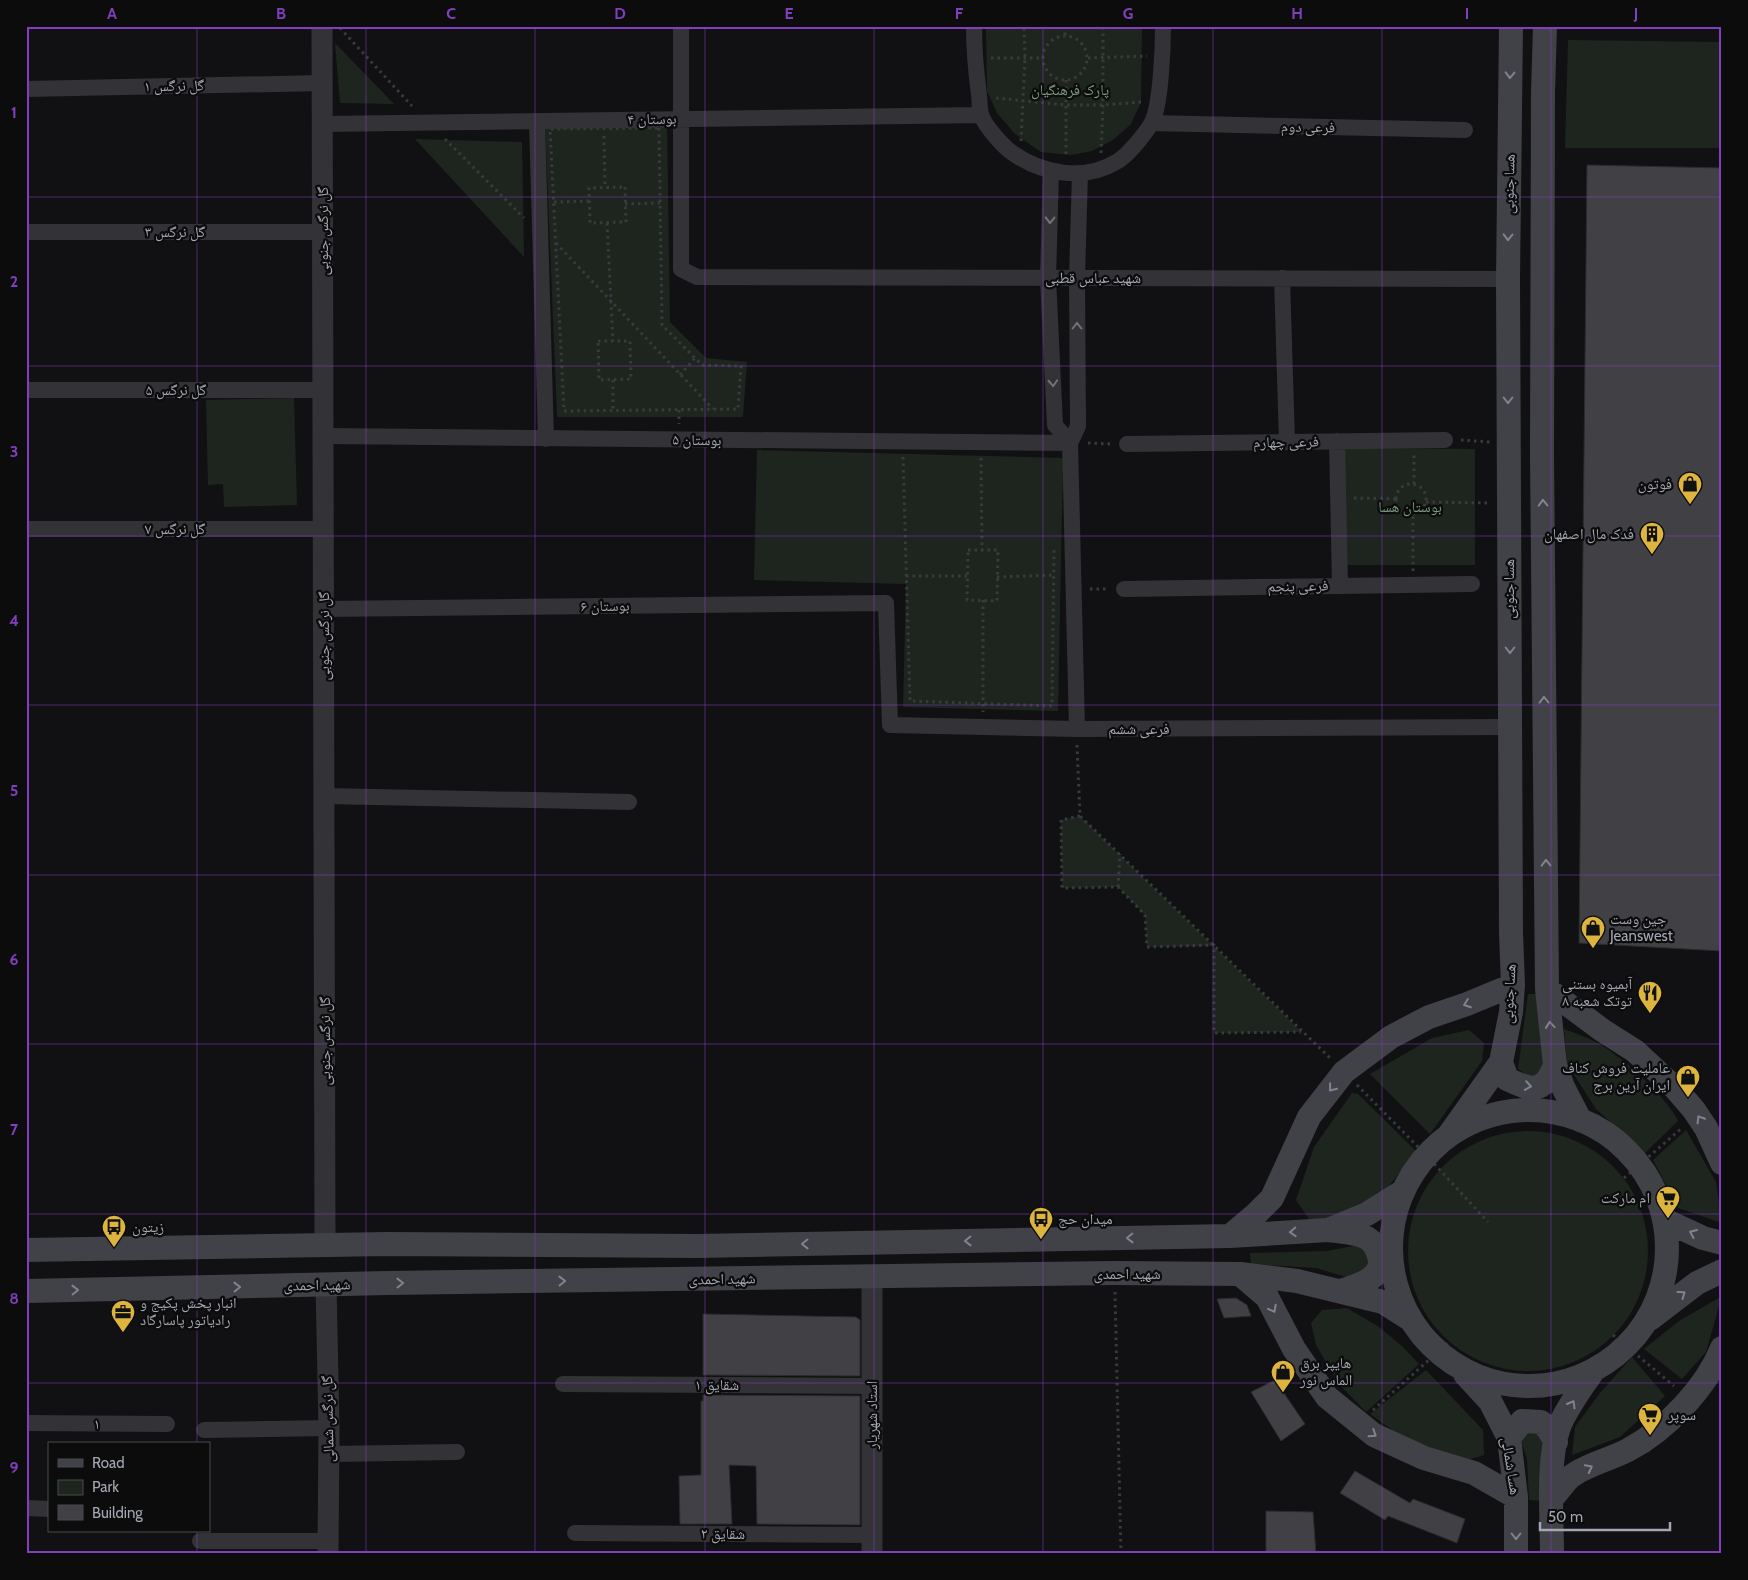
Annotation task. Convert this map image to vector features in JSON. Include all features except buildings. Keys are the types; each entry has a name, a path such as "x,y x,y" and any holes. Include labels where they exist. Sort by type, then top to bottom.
{"main road":[{"name":"هسا جنوبی","path":"1450,1135 1502,1062 1511,1012 1508,279 1511,26"},
{"path":"1545,26 1543,92 1542,455 1547,989 1555,1065 1563,1087 1580,1120"},
{"path":"1508,448 1542,455"},
{"path":"1230,1236 1255,1216 1272,1198 1309,1117 1344,1072 1391,1036 1429,1017 1512,986"},
{"path":"1547,989 1602,1030 1635,1051 1676,1088 1706,1128 1722,1163"},
{"path":"1502,1062 1507,1079 1526,1088 1540,1087 1550,1079 1555,1065"},
{"path":"1645,1323 1658,1300 1665,1274 1667,1247 1664,1220 1655,1191 1631,1171 1622,1147 1602,1132 1580,1120 1547,1112 1513,1111 1480,1119 1450,1135 1426,1155 1413,1173 1402,1192 1392,1224 1391,1257 1396,1289 1410,1320 1422,1337 1443,1347 1457,1366 1489,1381 1524,1386 1559,1383 1611,1353 1645,1323 1697,1283 1722,1272"},
{"path":"1328,1230 1367,1214 1402,1192"},
{"path":"1664,1220 1703,1238 1722,1243"},
{"path":"26,1250 326,1245 697,1246 1230,1236 1328,1230 1368,1239 1375,1246 1379,1256 1379,1268 1374,1276 1364,1284 1340,1291"},
{"name":"شهید احمدی","path":"26,1291 1115,1273 1240,1274 1297,1281 1383,1302 1410,1320"},
{"path":"1240,1274 1267,1297 1294,1349 1327,1396 1374,1435 1424,1458 1474,1473 1516,1496"},
{"path":"1552,1498 1570,1477 1628,1450 1661,1429 1690,1400 1717,1359 1722,1348"},
{"path":"1552,1554 1552,1460 1559,1428 1565,1415 1611,1353"},
{"name":"هسا شمالی","path":"1457,1366 1490,1401 1509,1438 1516,1496 1516,1554"},
{"path":"1509,1438 1522,1421 1541,1422 1556,1442"}],"street":[{"name":"گل نرگس جنوبی","path":"322,26 326,1245"},
{"path":"681,26 681,202"},
{"path":"974,26 974,59 981,115 1001,145 1020,158 1051,172 1065,174 1102,168 1119,160 1152,123 1157,102 1163,53 1162,26"},
{"name":"گل نرگس ۱","path":"26,89 322,83"},
{"name":"بوستان ۴","path":"323,124 981,115"},
{"path":"537,120 546,438"},
{"name":"فرعی دوم","path":"1152,123 1464,130"},
{"path":"1051,172 1048,278 1055,425 1070,443"},
{"path":"1077,729 1070,443 1078,426 1077,278 1080,173"},
{"name":"شهید عباس قطبی","path":"681,202 681,269 697,277 1508,279"},
{"name":"گل نرگس ۳","path":"26,232 323,232"},
{"path":"1282,278 1287,442"},
{"name":"گل نرگس ۵","path":"28,390 323,390"},
{"name":"بوستان ۵","path":"323,436 1070,443"},
{"name":"فرعی چهارم","path":"1127,444 1445,440"},
{"path":"1337,441 1340,586"},
{"name":"گل نرگس ۷","path":"26,529 324,529"},
{"name":"فرعی پنجم","path":"1124,589 1472,584"},
{"name":"فرعی ششم","path":"886,603 890,724 1077,729 1510,727"},
{"name":"بوستان ۶","path":"324,609 886,603"},
{"path":"324,796 629,802"},
{"name":"استاد شهریار","path":"872,1277 872,1545"},
{"name":"گل نرگس شمالی","path":"326,1285 329,1428 328,1547"},
{"name":"شقایق ۱","path":"563,1384 872,1386"},
{"name":"۱","path":"26,1423 167,1424"},
{"path":"204,1430 329,1428"},
{"path":"329,1454 457,1452"},
{"path":"26,1508 48,1509"},
{"name":"شقایق ۲","path":"574,1533 872,1545"},
{"path":"200,1541 328,1547"}],"path":[{"path":"1022,139 1025,58 1024,26"},
{"path":"1065,26 1065,36"},
{"path":"1101,146 1103,26"},
{"path":"1065,36 1072,37 1083,45 1088,58 1082,73 1076,78 1066,80 1054,78 1044,66 1042,58 1043,51 1052,40 1065,36"},
{"path":"1088,58 1142,57"},
{"path":"986,58 1042,58"},
{"path":"1066,80 1066,155"},
{"path":"989,98 1066,105 1141,102"},
{"path":"550,128 604,128 659,128 662,325 702,365 741,366 738,409 564,411 550,128"},
{"path":"604,128 605,188"},
{"path":"624,187 626,222 590,223 589,188 605,188 624,187"},
{"path":"554,202 589,201"},
{"path":"625,204 681,202"},
{"path":"607,222 613,341"},
{"path":"556,242 714,410"},
{"path":"613,341 630,341 631,379 599,380 598,342 613,341"},
{"path":"680,374 695,358"},
{"path":"613,380 613,411"},
{"path":"1445,440 1508,448"},
{"path":"1070,443 1127,444"},
{"path":"1414,448 1414,484"},
{"path":"903,454 910,701 1052,706 1054,545"},
{"path":"981,456 982,550"},
{"path":"1408,484 1414,484 1422,488 1426,502 1422,510 1413,514 1403,512 1399,508 1396,499 1400,489 1408,484"},
{"path":"1345,498 1396,499"},
{"path":"1426,502 1475,502"},
{"path":"1413,514 1413,565"},
{"path":"968,550 982,550 998,550 996,601 967,600 968,550"},
{"path":"997,577 1054,575 1074,571"},
{"path":"906,576 967,576"},
{"path":"1074,589 1124,589"},
{"path":"983,600 983,709"},
{"path":"1077,729 1080,816 1344,1072 1426,1155 1488,1222"},
{"path":"1080,816 1061,820 1062,888 1118,887 1145,915 1147,947 1214,946"},
{"path":"1118,887 1120,854"},
{"path":"1214,946 1214,1033 1302,1032"},
{"path":"1631,1171 1697,1115"},
{"path":"1115,1273 1121,1554"},
{"path":"1358,1422 1443,1347"},
{"path":"1611,1353 1690,1400"}],"green space":[{"name":"پارک فرهنگیان","path":"986,26 1142,26 1141,102 1131,124 1113,140 1092,151 1071,155 1041,152 1015,134 997,113 987,91"},
{"path":"1568,40 1722,42 1722,148 1565,148"},
{"path":"335,43 394,104 340,103"},
{"path":"545,123 667,124 670,322 706,358 747,362 743,417 557,417"},
{"path":"415,139 522,142 524,257"},
{"path":"294,398 297,505 224,507 223,484 208,485 206,400"},
{"name":"بوستان هسا","path":"1345,448 1475,449 1475,565 1345,565"},
{"path":"757,450 1063,458 1058,711 903,707 906,584 754,580"},
{"path":"1080,816 1302,1032 1214,1033 1213,946 1147,947 1145,915 1118,887 1062,888 1061,820"},
{"path":"1528,994 1536,994 1545,1067 1532,1078 1518,1069"},
{"path":"1564,1029 1596,1042 1617,1056 1654,1089 1673,1112 1678,1121 1645,1153 1596,1109 1567,1064"},
{"path":"1469,1030 1484,1043 1482,1061 1430,1134 1370,1074 1432,1038"},
{"path":"1352,1093 1358,1094 1416,1151 1379,1199 1332,1222 1309,1219 1296,1200 1314,1147"},
{"path":"1686,1130 1716,1182 1722,1223 1678,1208 1653,1160"},
{"path":"1516,1131 1540,1131 1563,1136 1585,1145 1613,1166 1628,1184 1639,1205 1646,1228 1648,1251 1646,1274 1639,1297 1628,1318 1613,1336 1585,1357 1563,1366 1540,1371 1516,1371 1493,1366 1471,1357 1452,1344 1435,1327 1422,1308 1413,1286 1408,1263 1408,1239 1413,1216 1422,1194 1435,1175 1452,1158 1471,1145 1493,1136"},
{"path":"1353,1246 1363,1248 1371,1264 1353,1279 1316,1268 1251,1264 1250,1253 1327,1251"},
{"path":"1722,1296 1706,1352 1682,1379 1644,1349 1679,1321"},
{"path":"1347,1308 1379,1327 1402,1346 1419,1364 1366,1412 1338,1383 1316,1345 1311,1323 1322,1310"},
{"path":"1632,1357 1665,1396 1620,1437 1572,1455 1575,1427 1600,1393"},
{"path":"1426,1370 1483,1430 1484,1455 1464,1461 1401,1436 1370,1414"},
{"path":"1529,1427 1546,1443 1542,1501 1529,1500 1527,1459 1520,1438"},
{"path":"681,1551 774,1552 774,1554 681,1554"}],"place":[{"name":"فوتون","path":"1690,505"},
{"name":"فدک مال اصفهان","path":"1652,555"},
{"name":"جین وست Jeanswest","path":"1593,949"},
{"name":"آبمیوه بستنی توتک شعبه ۸","path":"1650,1014"},
{"name":"عاملیت فروش کناف ایران آرین برج","path":"1688,1098"},
{"name":"ام مارکت","path":"1668,1219"},
{"name":"میدان حج","path":"1041,1240"},
{"name":"زیتون","path":"114,1248"},
{"name":"انبار پخش پکیج و رادیاتور پاسارگاد","path":"123,1333"},
{"name":"هایپر برق الماس نور","path":"1283,1393"},
{"name":"سوپر","path":"1650,1436"}]}
